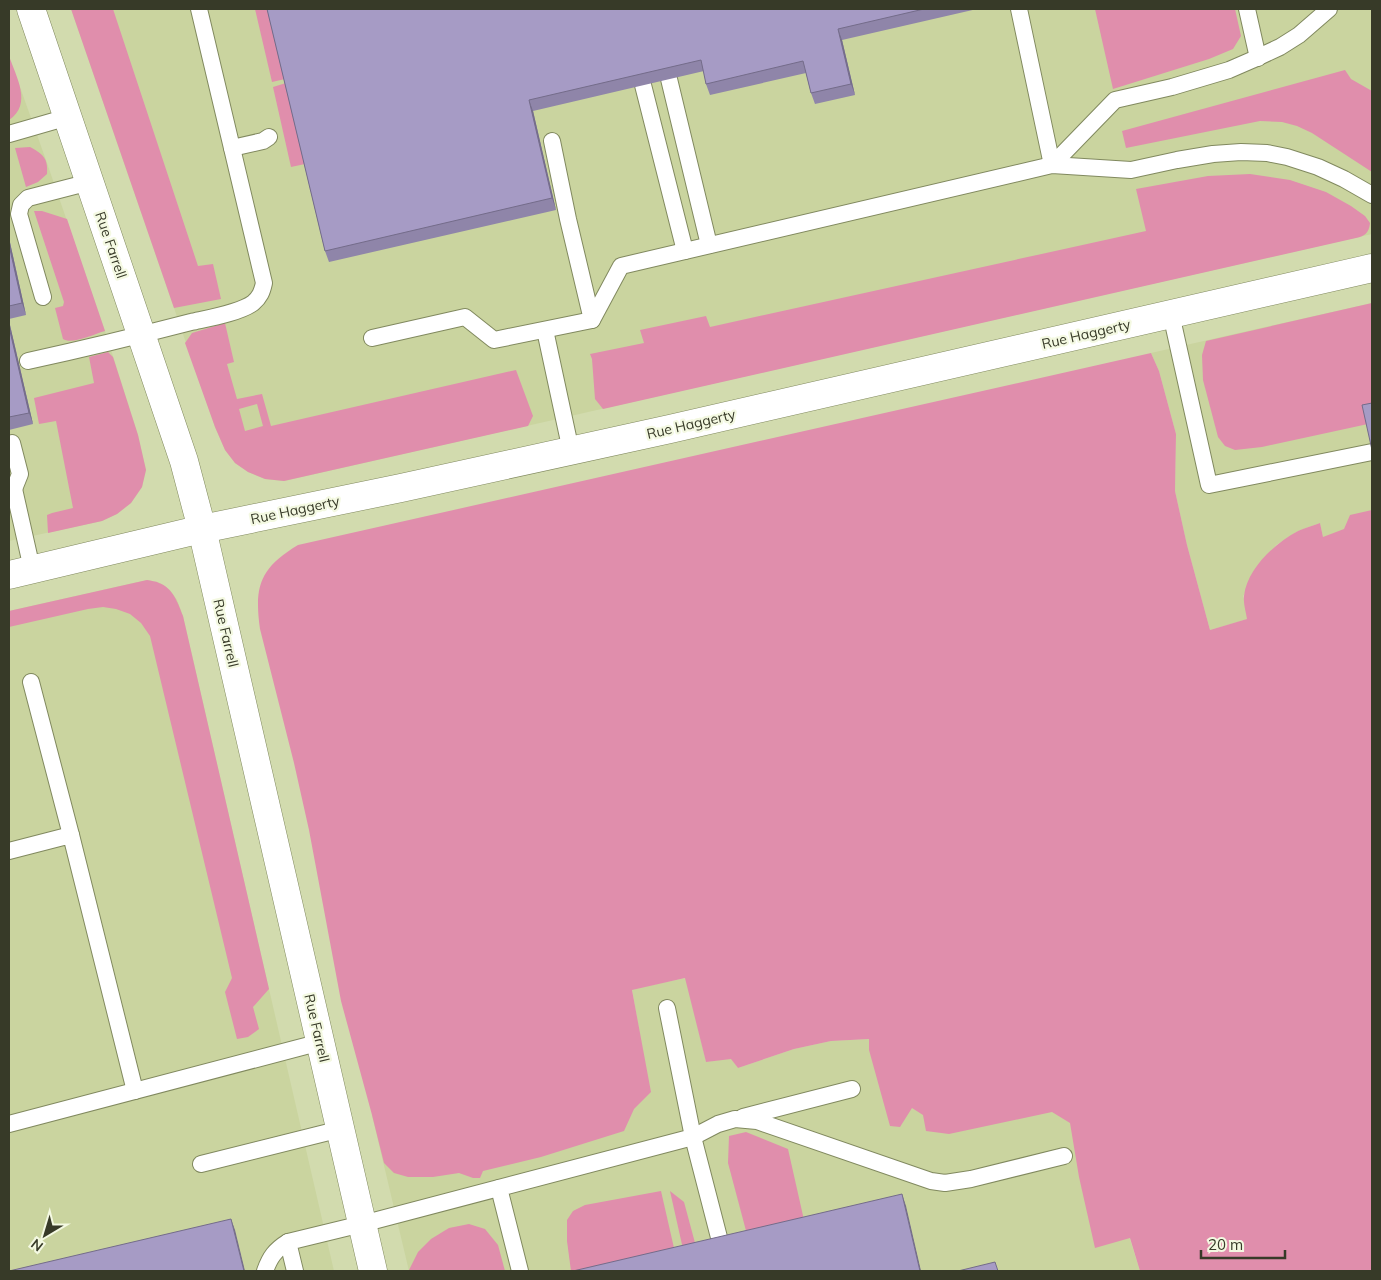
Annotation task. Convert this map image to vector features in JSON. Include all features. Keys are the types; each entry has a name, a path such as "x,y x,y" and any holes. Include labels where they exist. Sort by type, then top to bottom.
{"street":[{"name":"Rue Farrell","path":"31,9 184,461 202,529 374,1271"},
{"name":"Rue Haggerty","path":"21,572 202,529 571,451 1372,268"}],"lane":[{"path":"28,361 216,316 245,307 259,297 263,290 264,283 199,9"},
{"path":"1019,9 1052,165"},
{"path":"1247,9 1258,58"},
{"path":"1052,165 1115,100 1229,70 1258,58 1299,35 1329,9"},
{"path":"670,80 709,245"},
{"path":"643,86 685,251"},
{"path":"9,134 68,118"},
{"path":"232,148 263,141 269,137"},
{"path":"552,142 592,320"},
{"path":"592,320 620,266 1052,165 1131,170 1213,154 1267,153 1318,167 1372,195"},
{"path":"43,297 19,214 21,205 28,198 90,182"},
{"path":"1171,314 1209,485 1372,452"},
{"path":"372,338 465,317 494,340 592,320"},
{"path":"545,330 571,451"},
{"path":"9,444 12,443 20,474 11,490 21,572"},
{"path":"31,682 72,835 135,1091"},
{"path":"9,851 72,835"},
{"path":"667,1008 693,1137 722,1249"},
{"path":"9,1124 320,1042"},
{"path":"265,1271 268,1261 277,1248 288,1242 693,1137 718,1124 852,1088"},
{"path":"735,1119 757,1121 931,1181 945,1183 971,1179 1064,1156"},
{"path":"201,1164 340,1129"},
{"path":"499,1188 520,1271"},
{"path":"288,1242 295,1271"}],"shaded area":[{"path":"71,9 1372,9 1372,234 284,481 265,479 248,472 235,463 225,450 215,427"},
{"path":"71,9 113,9 198,266 213,264 221,299 174,308"},
{"path":"255,9 269,9 285,79 272,82"},
{"path":"1095,9 1235,9 1241,36 1233,49 1209,59 1113,89"},
{"path":"9,56 105,331 138,435 146,470 142,487 131,503 117,514 102,521 9,541"},
{"path":"9,56 21,90 21,98 16,114 9,120"},
{"path":"1345,70 1351,79 1372,91 1372,172 1312,133 1282,122 1260,121 1126,148 1122,131"},
{"path":"286,83 305,164 291,167 273,87"},
{"path":"30,147 44,157 47,164 47,174 38,182 26,187 15,148"},
{"path":"1250,174 1290,180 1326,192 1365,216 1370,223 1368,232 1356,238 603,409 595,399 590,354 644,343 640,330 706,316 710,327 1146,231 1136,189 1208,176"},
{"path":"34,211 42,211 67,219 105,331 72,341 63,339 55,308 63,306 64,302"},
{"path":"1372,303 1372,765 1320,523 1298,531 1276,545 1243,596 1248,619 1210,630 1187,545 1175,491 1176,434 1159,371 1151,353"},
{"path":"1372,303 1372,415 1368,424 1262,447 1235,450 1225,446 1218,437 1203,380 1202,355 1206,341"},
{"path":"225,323 234,362 227,364 237,399 262,394 271,426 516,370 533,416 528,426 284,481 265,479 248,472 235,463 225,450 185,343 192,333","holes":["257,404 263,426 245,431 239,409"]},
{"path":"108,352 113,357 138,435 146,470 142,487 131,503 117,514 102,521 48,533 47,515 73,508 56,421 39,424 34,398 94,383 89,357"},
{"path":"1151,353 1159,371 1176,434 1175,491 1187,545 1210,630 1247,619 1244,596 1250,576 1280,542 1298,531 1320,523 1323,537 1344,529 1350,515 1372,510 1372,1271 1140,1271 1130,1238 1095,1248 1079,1177 1070,1123 1052,1112 949,1134 926,1131 923,1115 912,1108 900,1127 890,1126 869,1050 869,1039 831,1041 794,1049 738,1068 731,1059 706,1062 685,978 632,990 651,1092 634,1109 624,1131 541,1157 483,1171 480,1178 473,1178 459,1173 433,1177 408,1177 394,1173 384,1163 341,1001 309,830 260,629 258,614 259,590 262,580 275,562 298,545"},
{"path":"147,580 160,583 170,590 177,600 183,616 334,1271 9,1271 9,611"},
{"path":"147,580 158,582 168,588 174,596 183,616 269,989 253,1007 259,1029 248,1037 237,1039 225,992 232,978 150,636 141,623 130,614 103,607 9,627 9,611"},
{"path":"686,978 706,1062 731,1058 738,1068 794,1049 831,1041 869,1039 1094,1126 1140,1271 409,1271 372,1115 641,1041 632,989"},
{"path":"746,1132 788,1149 806,1229 749,1242 728,1163 729,1136"},
{"path":"661,1191 674,1248 599,1271 571,1271 567,1241 567,1220 573,1211 585,1205"},
{"path":"670,1191 684,1202 698,1254 685,1258"},
{"path":"469,1224 485,1229 498,1245 505,1271 409,1271 418,1252 431,1239 449,1228"}],"building":[{"path":"267,9 924,9 838,29 851,84 811,93 803,61 706,84 701,60 529,100 552,198 325,251"},
{"path":"9,245 22,303 9,306"},
{"path":"9,327 29,413 9,417"},
{"path":"1372,403 1372,450 1362,405"},
{"path":"902,1194 920,1271 573,1271"},
{"path":"231,1219 244,1271 9,1271"},
{"path":"995,1262 998,1271 958,1271"}]}
